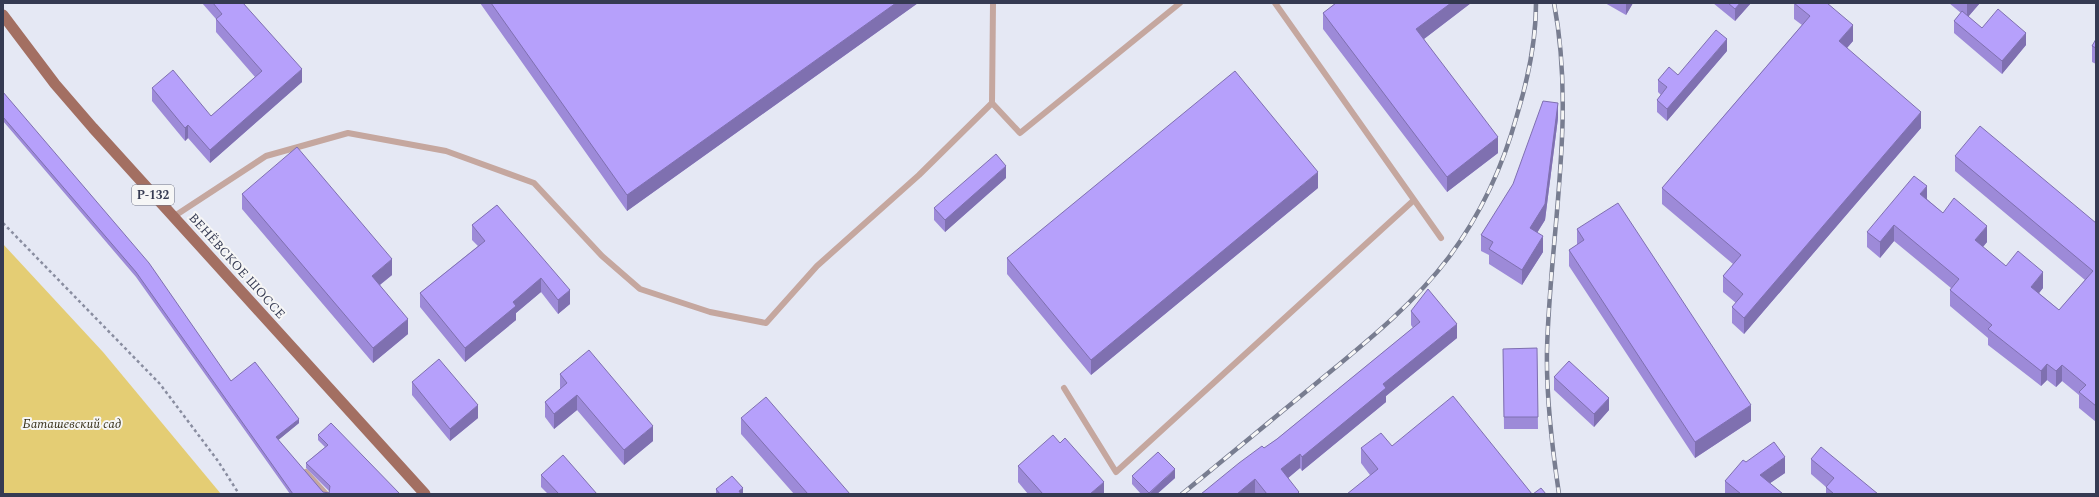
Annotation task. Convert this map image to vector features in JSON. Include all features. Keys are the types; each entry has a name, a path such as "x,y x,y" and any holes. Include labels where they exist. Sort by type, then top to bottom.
{"main road":[{"name":"ВЕНЁВСКОЕ ШОССЕ","path":"3,15 55,84 173,217 425,494"}],"lane":[{"path":"993,3 992,103 1020,133 1180,3"},
{"path":"1275,3 1441,238"},
{"path":"173,217 266,156 348,133 446,151 534,183 602,256 640,288 710,312 766,323 817,266 919,175 992,103"},
{"path":"1064,388 1116,472 1414,200"},
{"path":"306,472 326,494"}],"path":[{"path":"3,223 160,384 218,461 239,494"}],"green space":[{"name":"Баташевский сад","path":"3,244 103,352 221,494 3,494"}],"building":[{"path":"213,3 243,3 302,69 210,150 188,125 185,128 152,88 173,70 211,116 262,71 216,19 222,14"},
{"path":"491,3 896,3 627,195"},
{"path":"1336,3 1451,3 1416,29 1498,137 1447,177 1323,13"},
{"path":"1728,3 1740,3 1735,9"},
{"path":"1794,3 1827,3 1853,25 1839,41 1921,112 1744,318 1732,307 1743,294 1723,276 1741,255 1662,188 1810,16"},
{"path":"1998,9 2026,33 2002,61 1954,21 1962,11 1982,28"},
{"path":"1716,30 1727,39 1667,109 1657,100 1667,87 1658,80 1669,67 1678,75"},
{"path":"2096,39 2096,48 2092,46"},
{"path":"1235,71 1318,172 1091,360 1007,258"},
{"path":"3,92 149,263 231,381 255,362 299,419 276,437 323,492 329,493 330,486 306,463 328,445 318,435 331,423 400,494 293,494 136,272 3,117"},
{"path":"1543,101 1558,103 1545,204 1530,228 1543,236 1522,270 1489,249 1493,242 1481,235 1513,184"},
{"path":"1980,126 2096,223 2096,406 2079,392 2086,385 2062,365 2056,371 2047,364 2041,371 1988,329 1992,325 1950,290 1959,279 1894,225 1880,242 1867,232 1914,176 1927,186 1920,194 1943,213 1954,198 1987,226 1975,240 2006,266 2018,251 2043,272 2031,287 2059,310 2093,271 1955,156"},
{"path":"297,147 392,259 372,276 408,319 373,348 242,194"},
{"path":"996,154 1006,166 945,220 934,208"},
{"path":"1618,203 1751,405 1695,442 1569,250 1584,240 1577,229"},
{"path":"497,205 570,290 558,300 541,278 513,302 516,306 465,348 420,293 485,241 472,225"},
{"path":"1428,289 1457,324 1383,384 1386,388 1302,457 1300,454 1281,469 1299,492 1297,494 1267,494 1255,479 1237,494 1201,494 1262,446 1264,448 1277,439 1420,322 1411,311"},
{"path":"1537,348 1538,417 1504,417 1503,349"},
{"path":"589,350 653,426 624,450 577,395 554,414 545,402 567,383 560,374"},
{"path":"439,359 478,405 450,429 412,382"},
{"path":"1569,361 1609,398 1594,414 1554,377"},
{"path":"1453,396 1532,494 1347,494 1378,469 1361,448 1381,433 1392,446"},
{"path":"766,397 850,494 808,494 741,418"},
{"path":"1053,435 1060,443 1065,438 1104,482 1090,494 1043,494 1018,466"},
{"path":"1774,442 1785,457 1760,475 1783,494 1741,494 1725,481 1743,460 1746,462"},
{"path":"1821,447 1878,494 1834,494 1826,487 1834,478 1811,459"},
{"path":"1158,452 1175,469 1149,493 1132,476"},
{"path":"563,455 597,494 559,494 541,475"},
{"path":"732,476 743,488 739,491 741,494 720,494 716,489"},
{"path":"1541,488 1546,494 1533,494"}],"railway":[{"path":"1182,494 1388,323 1435,275 1461,241 1490,189 1511,134 1525,88 1531,60 1535,31 1536,3"},
{"path":"1554,3 1560,46 1563,89 1560,176 1549,307 1547,386 1559,494"}]}
